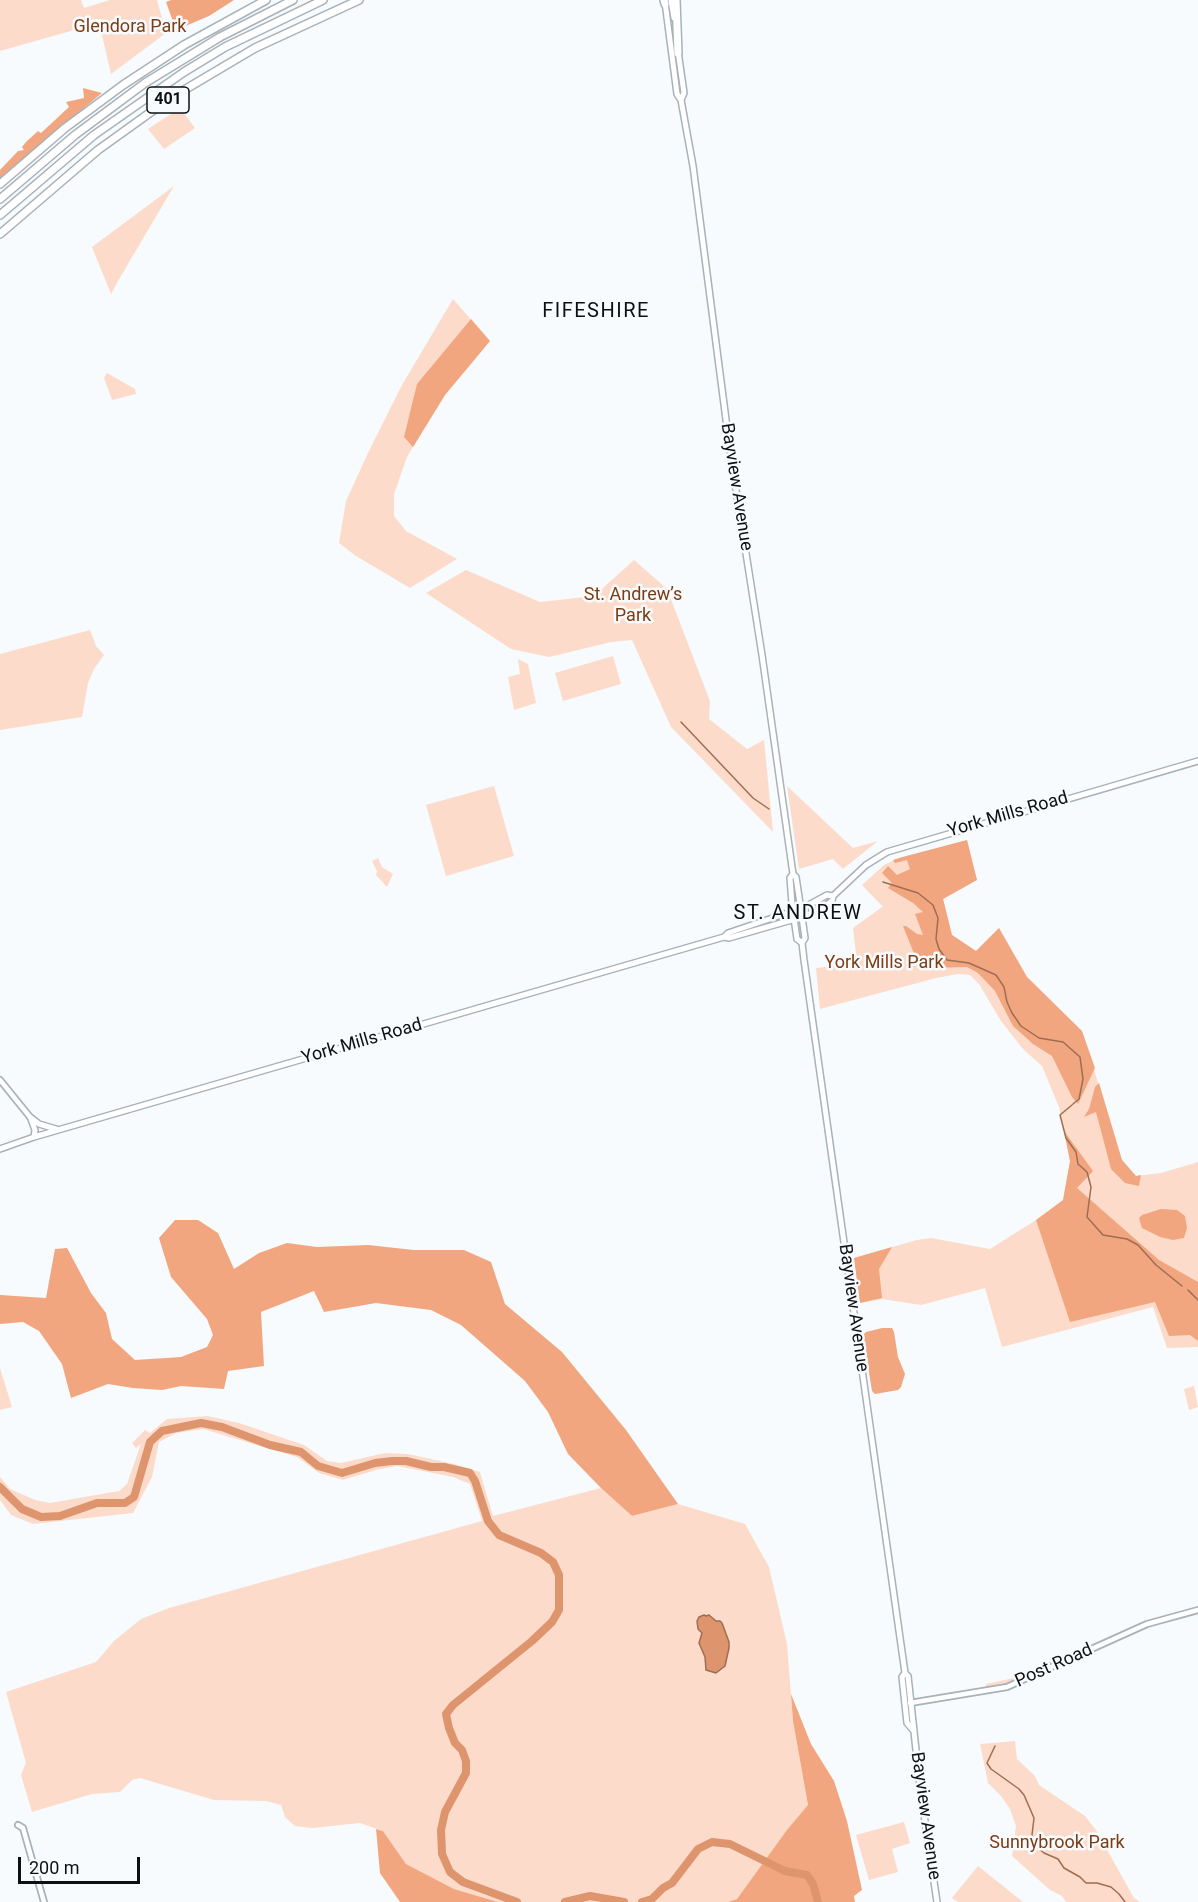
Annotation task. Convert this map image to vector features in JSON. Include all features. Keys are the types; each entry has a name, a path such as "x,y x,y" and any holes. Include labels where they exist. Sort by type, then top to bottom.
{"highway":[{"name":"401","path":"0,184 72,123 138,74 204,33 266,0"},
{"name":"401","path":"0,199 75,135 139,87 207,45 293,0"},
{"name":"401","path":"0,215 77,149 145,98 225,47 323,0"},
{"name":"401","path":"0,234 103,146 169,99 255,48 359,0"},
{"path":"668,1 678,53"}],"main road":[{"name":"Bayview Avenue","path":"668,1 677,94 681,100 693,166 730,458 762,655 793,874 796,877 801,908 805,938 802,943 904,1673 908,1676 908,1704 937,1902"},
{"name":"Bayview Avenue","path":"678,53 684,93 681,100"},
{"name":"York Mills Road","path":"0,1149 58,1130 724,937 729,938 794,920 821,909 832,901 833,896 866,866 886,852 1198,761"},
{"name":"Bayview Avenue","path":"793,874 789,878 794,920 797,939 802,943"},
{"name":"York Mills Road","path":"724,937 728,933 801,908 827,895 833,896"},
{"path":"30,1117 47,1128 58,1130"},
{"path":"30,1117 37,1127 35,1137"}],"street":[{"path":"0,1080 30,1117"},
{"name":"Post Road","path":"908,1704 1007,1687 1147,1624 1198,1610"},
{"path":"18,1825 22,1827 44,1902"}],"green space":[{"name":"Glendora Park","path":"0,0 81,0 84,8 110,0 157,0 166,33 111,74 101,31 104,25 101,19 93,19 85,27 0,51"},
{"path":"180,108 195,128 164,149 148,129"},
{"path":"174,186 118,281 111,294 92,247"},
{"path":"453,299 490,341 445,395 407,457 394,494 394,516 406,531 457,559 410,588 356,556 339,543 346,501 368,453 402,385"},
{"path":"107,373 135,389 136,394 112,400 104,378"},
{"name":"St. Andrew’s Park","path":"634,560 667,589 710,701 709,719 747,749 764,740 773,832 671,727 632,640 611,642 549,657 511,649 426,593 466,570 540,602 594,596"},
{"path":"90,630 96,646 104,655 88,683 82,717 0,730 0,654"},
{"path":"613,656 621,684 563,701 555,673"},
{"path":"518,659 528,664 536,703 514,710 508,677 520,674"},
{"path":"494,786 514,856 446,876 426,805"},
{"path":"787,786 853,848 878,841 843,869 833,859 799,869"},
{"name":"York Mills Park","path":"967,840 977,880 943,899 952,935 976,951 999,928 1027,977 1082,1031 1122,1160 1136,1176 1161,1173 1198,1162 1198,1347 1167,1348 1153,1307 1002,1347 985,1288 921,1305 882,1299 860,1303 854,1258 931,1238 990,1249 1063,1201 1070,1161 1059,1107 1042,1066 1023,1049 1001,1021 979,984 970,975 958,974 936,978 820,1009 816,968 851,964 850,955 856,954 853,928 882,907 884,908 862,885 884,865 899,858"},
{"path":"378,858 382,867 393,874 387,887 376,875 377,871 372,861"},
{"path":"0,1368 12,1407 0,1410"},
{"path":"1194,1386 1198,1407 1189,1410 1184,1389"},
{"path":"208,1416 239,1423 304,1445 327,1461 341,1463 385,1453 408,1454 480,1472 493,1516 601,1488 632,1516 678,1504 745,1524 769,1567 787,1644 793,1721 808,1805 737,1899 728,1902 498,1902 454,1889 406,1864 383,1831 360,1823 312,1828 295,1826 285,1817 281,1805 266,1801 214,1800 140,1778 132,1780 120,1792 92,1794 32,1812 21,1775 26,1763 6,1692 96,1662 114,1641 141,1619 169,1608 482,1521 470,1484 453,1477 397,1466 343,1480 319,1473 297,1457 203,1429 176,1433 159,1442 152,1477 133,1513 33,1524 11,1515 0,1500 0,1477 10,1489 35,1500 50,1503 119,1491 127,1484 141,1444 136,1448 132,1443 145,1430 150,1433 167,1419"},
{"path":"1066,1654 1067,1658 1015,1682 998,1687 986,1687 986,1684 1014,1678"},
{"name":"Sunnybrook Park","path":"1015,1741 1017,1759 1035,1776 1039,1785 1085,1816 1096,1830 1134,1898 1140,1902 1066,1902 1062,1896 1050,1890 1012,1856 1016,1826 1010,1809 988,1783 980,1744"},
{"path":"904,1822 910,1843 892,1849 898,1872 869,1880 856,1835"},
{"path":"978,1866 1023,1902 958,1902 952,1898"}],"shaded area":[{"path":"171,0 234,0 209,16 176,30 166,2"},
{"path":"83,88 102,93 0,178 0,170 18,151 24,150 22,147 26,142 38,131 41,133 69,107 66,102 84,98"},
{"path":"471,319 490,341 445,395 413,447 404,437 417,384"},
{"path":"967,840 977,880 943,899 952,935 976,951 999,928 1027,977 1082,1031 1095,1068 1078,1104 1072,1097 1052,1056 1033,1044 1013,1026 995,991 978,973 967,967 929,968 917,961 903,926 923,935 915,914 923,912 888,888 892,883 882,873 888,866 897,875 910,869 907,860 895,863 893,860"},
{"path":"1099,1083 1122,1160 1136,1176 1141,1175 1139,1186 1125,1183 1111,1169 1096,1112 1084,1117 1089,1109 1095,1087"},
{"path":"1064,1131 1093,1171 1077,1188 1159,1260 1198,1282 1198,1341 1190,1335 1169,1336 1155,1302 1070,1322 1036,1220 1063,1200 1070,1161"},
{"path":"1161,1209 1177,1210 1185,1216 1187,1228 1184,1238 1173,1240 1160,1237 1142,1228 1139,1218 1142,1215"},
{"path":"175,1220 198,1220 218,1233 234,1269 259,1253 287,1243 317,1247 368,1245 414,1250 464,1250 491,1262 505,1304 562,1352 626,1430 678,1504 632,1516 568,1454 548,1412 525,1381 461,1325 431,1310 376,1303 324,1312 314,1291 261,1312 264,1366 228,1371 224,1389 181,1386 162,1390 108,1384 71,1398 62,1364 39,1331 23,1322 0,1324 0,1295 46,1298 55,1249 67,1248 91,1293 106,1313 112,1339 135,1360 181,1357 207,1347 213,1335 207,1319 171,1277 159,1238"},
{"path":"892,1247 879,1269 882,1298 860,1303 854,1258"},
{"path":"882,1328 892,1328 894,1332 898,1357 905,1374 898,1390 875,1394 872,1391 863,1335"},
{"path":"704,1615 709,1615 722,1623 729,1642 725,1666 716,1673 706,1670 705,1657 699,1643 702,1633 698,1629 697,1621"},
{"path":"791,1694 811,1744 834,1781 847,1821 862,1890 854,1896 855,1902 728,1902 737,1899 808,1805 793,1721"},
{"path":"376,1829 383,1831 406,1864 454,1889 498,1902 400,1902 380,1873"}],"waterway":[{"path":"681,722 753,798 769,809"},
{"path":"883,882 918,893 933,905 938,918 936,939 939,949 947,960 969,963 996,975 1004,987 1012,1013 1021,1026 1039,1038 1063,1042 1080,1057 1083,1079 1079,1099 1073,1104"},
{"path":"1072,1105 1060,1115 1066,1138 1076,1152 1078,1164 1087,1172 1091,1187 1087,1217 1103,1235 1127,1239 1138,1245 1156,1265 1182,1286"},
{"path":"1188,1290 1198,1300"},
{"path":"0,1487 22,1509 41,1517 60,1516 97,1503 125,1503 134,1497 150,1442 162,1431 201,1423 222,1427 270,1445 301,1452 318,1466 342,1473 375,1463 392,1461 406,1461 470,1473 475,1481 488,1521 499,1535 541,1553 553,1562 559,1575 559,1610 552,1622 453,1705 446,1714 455,1743 462,1750 466,1761 466,1773 445,1812 441,1830 442,1854 450,1872 463,1882 517,1902"},
{"path":"995,1746 987,1763 991,1769 1024,1795 1034,1818 1032,1835 1037,1847 1058,1859 1064,1868 1086,1883 1111,1887 1125,1902"},
{"path":"642,1902 652,1899 672,1883 698,1849 712,1842 730,1844 785,1871 807,1875 813,1884 818,1902"},
{"path":"565,1902 590,1896 624,1902"}],"district":[{"name":"FIFESHIRE","path":"596,312"},
{"name":"ST. ANDREW","path":"798,914"}]}
